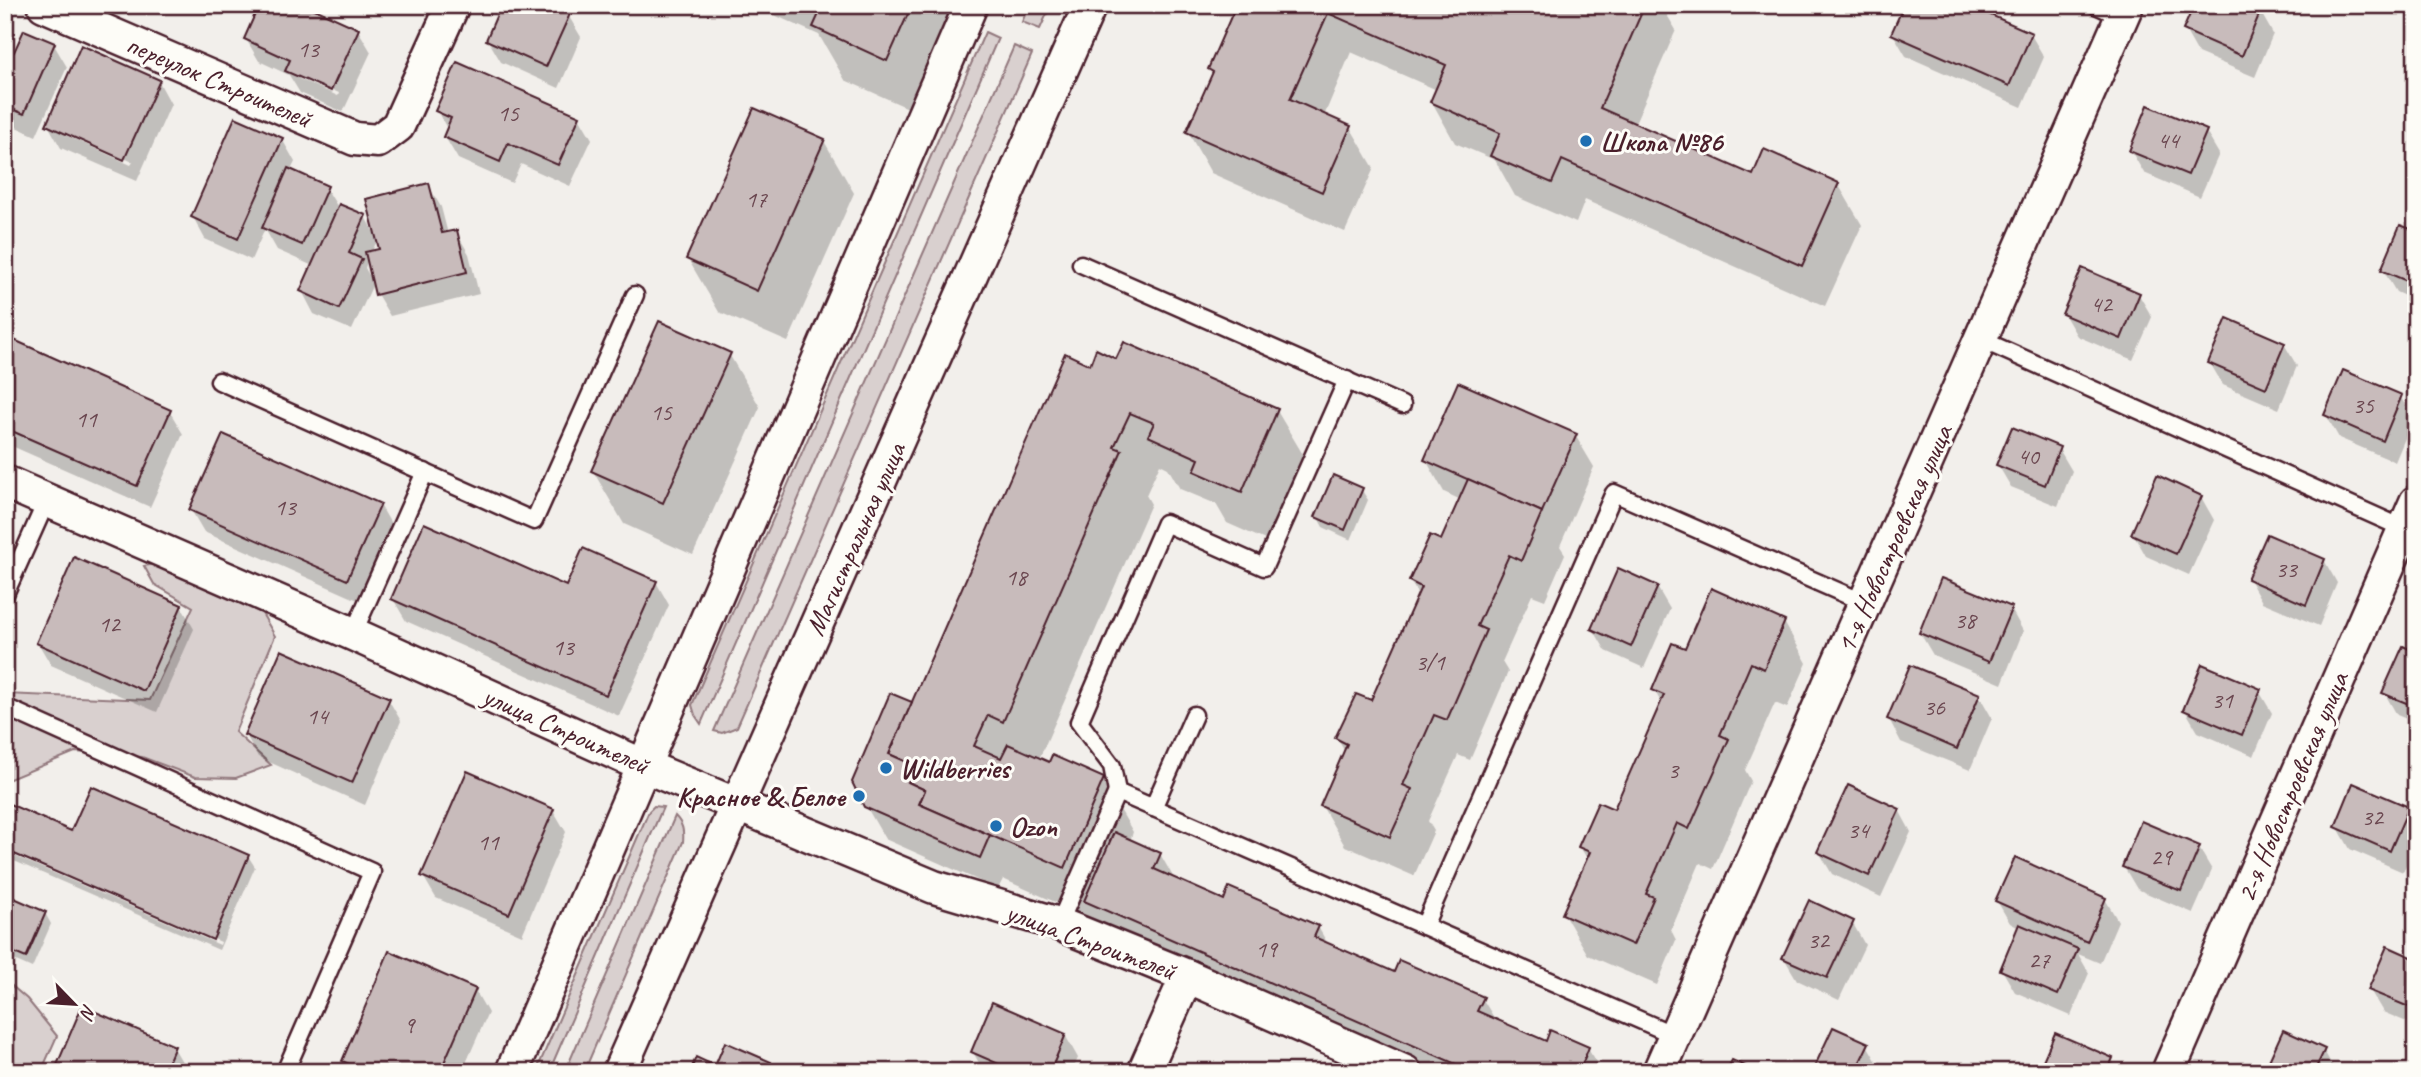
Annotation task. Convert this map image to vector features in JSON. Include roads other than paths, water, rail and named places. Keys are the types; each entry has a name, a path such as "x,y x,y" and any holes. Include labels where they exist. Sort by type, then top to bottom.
{"street":[{"name":"переулок Строителей","path":"44,5 355,139 378,141 398,126 453,5"},
{"path":"512,1072 971,5"},
{"name":"Магистральная улица","path":"619,1072 1090,5"},
{"name":"1-я Новостроевская улица","path":"1660,1072 1982,340 2115,9"},
{"name":"улица Строителей","path":"5,482 353,634 644,766 934,887 1059,924 1187,976 1405,1072"},
{"name":"2-я Новостроевская улица","path":"2168,1072 2412,521"},
{"path":"1144,1072 1187,976"}],"lane":[{"path":"1081,264 1402,405"},
{"path":"219,381 534,521 635,295"},
{"path":"1982,340 2412,521"},
{"path":"1059,924 1117,792 1112,766 1079,722 1165,523 1264,567 1347,380"},
{"path":"353,634 425,472"},
{"path":"1424,926 1614,493 1865,603"},
{"path":"5,594 47,500"},
{"path":"5,707 372,872 285,1072"},
{"path":"1153,808 1194,715"},
{"path":"1117,792 1674,1035"}],"place":[{"name":"Школа №86","path":"1586,141"},
{"name":"Wildberries","path":"886,768"},
{"name":"Красное & Белое","path":"859,796"},
{"name":"Ozon","path":"996,826"}]}
